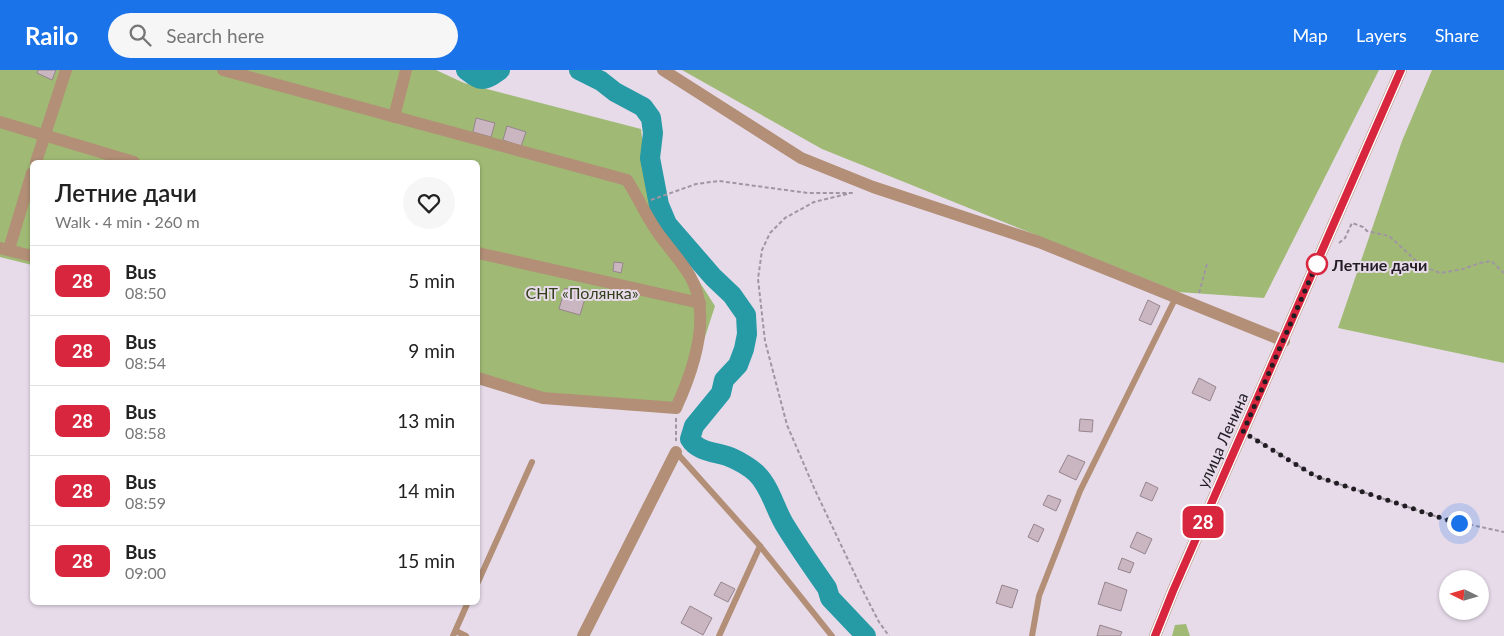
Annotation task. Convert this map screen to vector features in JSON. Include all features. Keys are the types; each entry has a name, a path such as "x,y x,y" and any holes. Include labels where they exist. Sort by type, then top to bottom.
{"street":[{"path":"37,160 66,70"},
{"path":"223,70 627,180 657,231 690,277 700,303 699,333 689,380 676,408 543,398 480,379"},
{"path":"394,117 406,70"},
{"path":"662,70 801,158 873,187 1039,242 1284,341"},
{"name":"улица Ленина","path":"1156,636 1173,591 1401,70"},
{"path":"0,122 127,160"},
{"path":"30,179 5,249 30,255"},
{"path":"480,254 700,303"},
{"path":"582,636 676,452"}],"lane":[{"path":"1032,636 1039,596 1080,491 1176,298"},
{"path":"676,452 760,546 832,636"},
{"path":"480,578 532,462"},
{"path":"719,636 760,546"},
{"path":"466,636 454,633 467,605"}],"path":[{"path":"654,199 696,184 719,181 808,193 847,194"},
{"path":"856,193 814,202 785,218 770,233 762,250 758,279 765,341 787,425 815,490 860,585 878,622 889,636"},
{"path":"1338,243 1345,238 1352,223 1363,226 1367,231 1389,236 1422,266 1440,273 1491,262 1504,274"},
{"path":"1194,305 1208,264"},
{"path":"676,408 676,452"},
{"path":"1243,432 1315,476 1444,519 1504,532"}],"green space":[{"name":"СНТ «Полянка»","path":"0,70 436,70 464,83 641,129 650,205 715,306 681,411 549,395 480,381 480,160 30,160 30,264 0,257"},
{"path":"682,70 1379,70 1264,298 1178,292 822,149"},
{"path":"1432,70 1504,70 1504,363 1338,328 1402,141"},
{"path":"1186,624 1190,636 1172,636 1175,625"}],"building":[{"path":"38,70 56,70 52,80 37,73"},
{"path":"476,118 495,123 491,137 473,132"},
{"path":"507,126 526,132 521,146 503,140"},
{"path":"614,262 623,263 621,273 613,271"},
{"path":"565,288 586,295 580,315 559,309"},
{"path":"1148,300 1160,306 1151,325 1139,320"},
{"path":"1199,378 1216,387 1210,401 1192,393"},
{"path":"1080,419 1093,420 1092,432 1079,431"},
{"path":"1068,455 1085,462 1076,480 1059,472"},
{"path":"1146,482 1158,488 1152,501 1140,496"},
{"path":"1048,495 1061,500 1056,511 1043,505"},
{"path":"1034,524 1044,529 1038,542 1028,537"},
{"path":"1137,532 1152,539 1145,554 1130,547"},
{"path":"1122,558 1134,563 1130,573 1118,569"},
{"path":"721,582 735,589 728,602 714,595"},
{"path":"1105,582 1127,590 1121,611 1098,604"},
{"path":"1002,585 1018,590 1012,608 996,603"},
{"path":"690,606 712,618 703,635 681,623"},
{"path":"1100,625 1122,632 1120,636 1097,636"}],"waterway":[{"path":"466,70 476,77 483,79 490,77 500,70"},
{"path":"579,70 643,107 651,118 653,133 650,158 659,205 667,224 713,277 732,295 746,315 747,334 738,365 724,380 721,393 694,426 690,439 701,449 734,459 757,474 766,486 786,527 827,588 830,598 866,636"}],"bus line":[{"name":"28","path":"1155,636 1401,70"}],"place":[{"name":"Летние дачи","path":"1317,264"}],"route":[{"path":"1317,264 1318,261 1243,432 1315,476 1459,523"}]}
